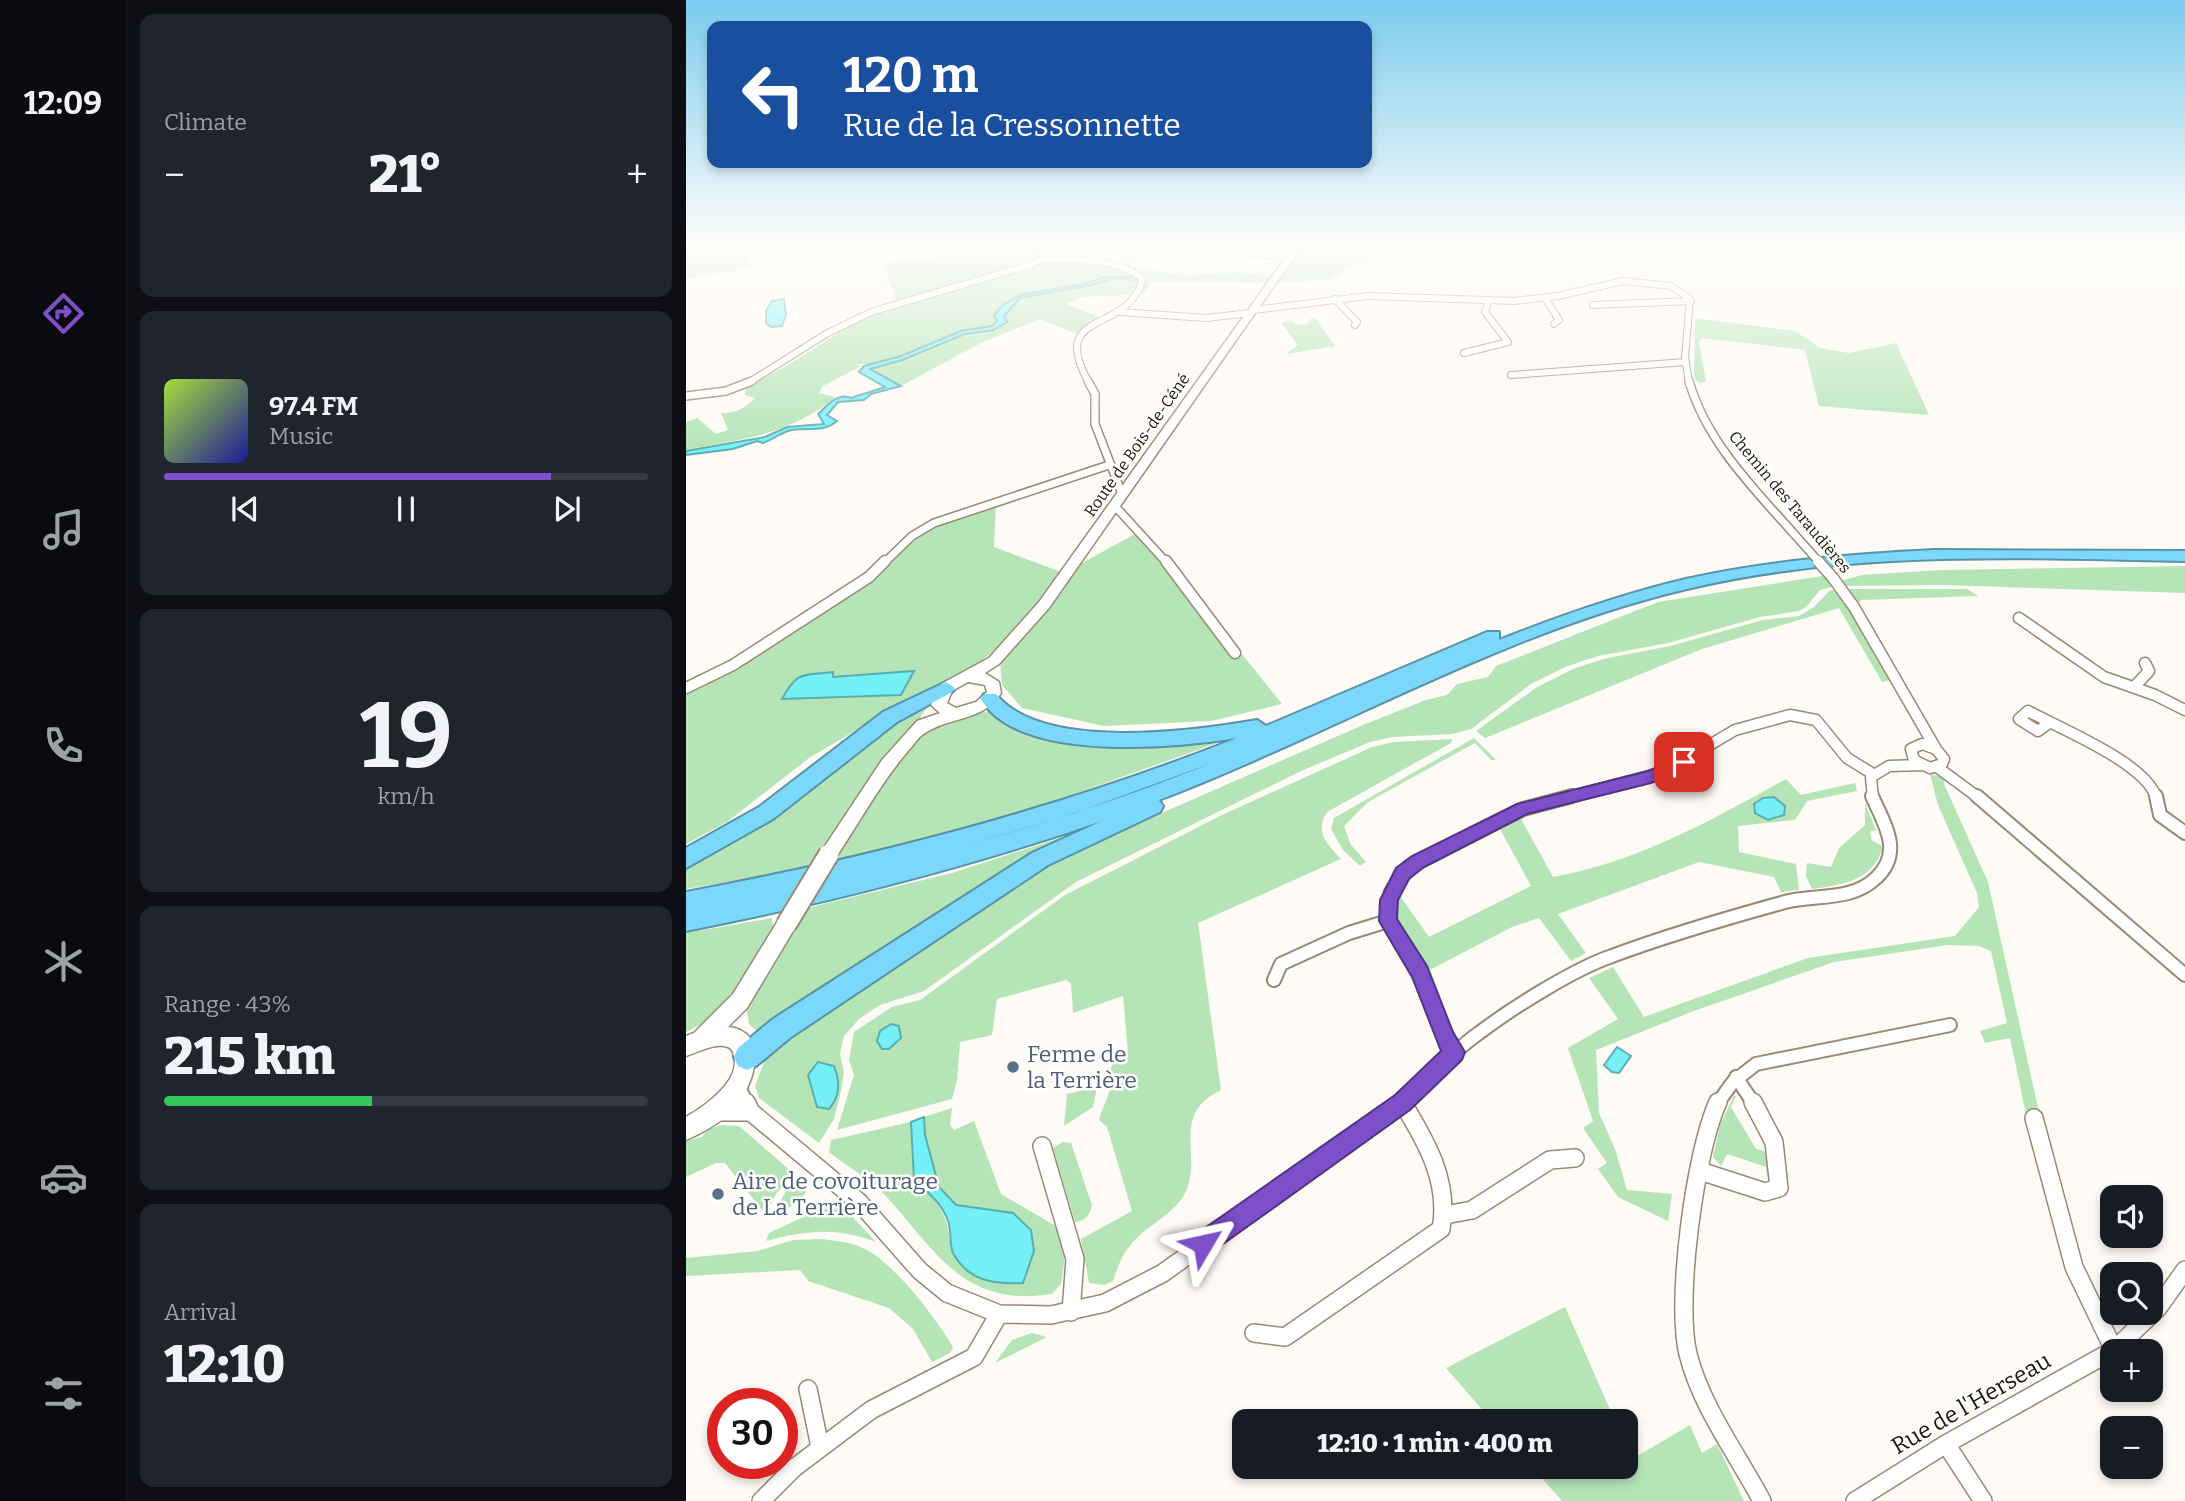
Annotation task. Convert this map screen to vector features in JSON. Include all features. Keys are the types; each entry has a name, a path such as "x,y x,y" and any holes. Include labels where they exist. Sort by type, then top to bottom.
{"highway":[{"path":"686,902 839,871 1020,822 1135,784 1577,603 1644,582 1726,564 1803,552 1895,546 2185,546"},
{"path":"686,921 828,892 985,850 1132,802 1285,741 1578,617 1637,597 1731,574 1829,560 1925,555 2185,556"},
{"path":"686,859 766,813 890,717 942,697"},
{"path":"990,699 998,710 1016,721 1068,735 1189,738 1303,717"},
{"path":"747,1057 782,1028 1040,859 1285,741"}],"street":[{"path":"686,396 726,391 752,382 826,334 869,313"},
{"path":"1118,313 1082,331 1075,345 1079,365 1095,394 1095,424 1122,494"},
{"path":"1135,313 1206,318 1243,313"},
{"name":"Route de Bois-de-Céné","path":"994,661 1044,605 1250,313"},
{"path":"1348,313 1357,322 1355,325"},
{"path":"1464,353 1508,342 1486,313"},
{"path":"1555,313 1559,320 1555,324"},
{"name":"Chemin des Taraudières","path":"1689,313 1686,362 1690,386 1719,444 1833,578 1854,607 1928,733 1940,763"},
{"path":"1511,375 1686,362"},
{"path":"686,688 733,665 869,577 912,536 934,523 1109,465"},
{"path":"1114,505 1172,568 1235,653"},
{"path":"2019,618 2104,677 2185,710"},
{"path":"693,1043 740,1001 829,853 876,781 942,697 994,661"},
{"path":"988,679 994,661"},
{"path":"2134,687 2149,671 2146,663"},
{"path":"917,731 954,713 978,708 990,699 994,687 988,679 969,677"},
{"path":"942,697 954,713"},
{"path":"1455,1052 1442,1031 1420,972 1388,921 1387,907 1395,884 1418,861 1523,809 1664,772 1735,730 1790,715 1808,717 1824,726 1847,758 1873,774"},
{"path":"2049,723 2150,782 2160,815 2185,833"},
{"path":"1922,744 1928,733"},
{"path":"1898,765 1911,754 1913,747 1922,744 1936,749"},
{"path":"1911,754 1923,765"},
{"path":"739,1087 751,1112 860,1203 932,1281 968,1304 999,1314 1027,1316 1071,1312 1105,1303 1163,1273 1402,1102 1455,1052 1494,1022 1599,960 1788,902 1845,894 1872,882 1885,867 1891,849 1889,827 1870,790 1873,774 1880,769 1898,765 1940,763 2185,975"},
{"path":"1274,980 1281,964 1349,933 1388,921"},
{"path":"731,1038 740,1001"},
{"path":"1762,1501 1700,1384 1688,1351 1683,1310 1704,1146 1716,1104 1735,1077 1756,1064 1950,1025"},
{"path":"686,1129 717,1112 739,1087 746,1071 747,1057 744,1048 731,1038 693,1043"},
{"path":"1700,1171 1765,1192 1779,1188 1779,1150 1764,1119 1735,1077"},
{"path":"1254,1334 1285,1337 1441,1229 1445,1216 1440,1184 1421,1132 1402,1102"},
{"path":"717,1112 751,1112"},
{"path":"2034,1118 2061,1232 2094,1318 2106,1339"},
{"path":"1042,1146 1070,1234 1075,1259 1071,1312"},
{"path":"1445,1216 1472,1210 1550,1160 1575,1158"},
{"name":"Rue de l'Herseau","path":"2126,1339 2158,1308 2185,1270"},
{"path":"761,1501 820,1447 897,1395 969,1361 983,1345 999,1314"},
{"name":"Rue de l'Herseau","path":"1855,1501 1947,1444 2100,1358"},
{"path":"808,1389 820,1447"},
{"path":"1947,1444 1983,1501"}],"green space":[{"path":"871,313 1089,313 1107,320 1083,336 1040,319 979,344 901,386 865,364 855,364 861,366 823,386 819,393 835,397 801,419 765,434 686,450 686,422 697,418 716,434 728,430 721,413 740,410 755,398 745,395 747,386 785,366"},
{"path":"1315,318 1335,346 1286,354 1298,345 1281,323 1292,321 1296,325 1308,324 1310,319"},
{"path":"1695,318 1795,331 1820,348 1849,353 1896,343 1929,415 1819,406 1805,350 1702,338 1699,342 1706,382 1699,383 1694,378"},
{"path":"996,503 994,547 1064,573 1142,530 1282,704 1211,721 1104,726 1022,708 1002,685 999,646 971,670 895,707 809,758 727,822 686,844 686,689 850,592 918,535"},
{"path":"2185,566 2185,593 1943,585 1844,586 1841,581 1862,575 1942,570"},
{"path":"1822,576 1835,586 1820,590 1806,607 1799,611 1760,617 1668,643 1598,656 1565,667 1531,684 1471,729 1452,734 1392,737 1370,742 1301,771 1076,882 924,991 880,1005 859,1019 844,1036 840,1054 844,1072 841,1091 834,1119 819,1143 759,1098 755,1086 768,1052 1028,876 1125,829 1363,725 1426,700 1447,695 1457,684 1488,677 1496,666 1658,602"},
{"path":"1837,589 1892,679 1882,682 1839,608 1702,649 1485,738 1476,731 1537,687 1573,669 1603,659 1670,646 1763,620 1799,616 1814,607 1829,591"},
{"path":"1849,589 1967,589 1978,596 1862,600 1858,603"},
{"path":"932,699 920,718 884,756 810,868 686,889 686,865 869,736"},
{"path":"989,711 1017,726 1053,736 1234,737 1027,811 833,862 884,779 921,732 949,719"},
{"path":"1474,738 1496,760 1491,760 1475,743 1368,802 1344,826 1351,845 1366,862 1360,866 1343,850 1331,829 1334,818"},
{"path":"1453,739 1451,743 1327,812 1323,819 1322,832 1327,843 1341,859 1198,923 1221,1090 1205,1100 1196,1112 1190,1138 1189,1181 1184,1195 1172,1210 1129,1247 1121,1259 1113,1281 1104,1285 1089,1283 1081,1239 1132,1211 1107,1127 1099,1120 1111,1085 1112,1065 1128,1052 1123,996 1073,1013 1071,983 1066,980 997,999 992,1035 960,1042 957,1080 952,1099 837,1130 854,1075 849,1060 854,1032 892,1007 920,1000 1065,895 1222,815 1372,747 1394,742"},
{"path":"1930,774 1945,778 1944,784 1988,882 2040,1117 2026,1114 2010,1038 1985,1043 1980,1031 2007,1023 1991,951 1979,946 1948,945 1834,962 1691,1012 1596,1050 1599,1113 1615,1149 1627,1190 1672,1194 1668,1221 1618,1197 1598,1169 1607,1163 1583,1128 1593,1121 1568,1048 1618,1019 1589,978 1613,967 1644,1017 1808,958 1955,936 1979,907 1977,893 1938,805"},
{"path":"1786,779 1801,795 1855,783 1857,791 1807,801 1795,820 1738,826 1739,852 1796,864 1799,890 1781,892 1774,877 1699,862 1558,914 1586,953 1571,961 1539,918 1512,927 1426,972 1400,929 1400,896 1429,937 1531,886 1499,827 1520,817 1553,877 1615,861 1674,838"},
{"path":"1865,803 1876,830 1870,831 1872,841 1883,846 1879,858 1864,874 1855,879 1812,889 1806,876 1807,863 1831,867 1839,848 1865,825"},
{"path":"1090,828 758,1032 749,1024 747,1010 807,908 952,873"},
{"path":"772,918 773,927 728,1003 713,1018 686,1032 686,933"},
{"path":"1097,1087 1093,1107 1064,1126 1067,1094"},
{"path":"1734,1096 1731,1107 1756,1149 1768,1152 1767,1179 1766,1167 1727,1154 1721,1166 1713,1157 1720,1125"},
{"path":"952,1108 950,1125 954,1130 974,1121 1001,1194 1059,1228 1066,1244 1061,1284 1052,1294 1021,1296 996,1292 973,1284 937,1255 879,1189 829,1152 831,1140 911,1122 914,1179 942,1211 952,1252 1013,1213 965,1208 954,1203 940,1186 928,1152 924,1117"},
{"path":"721,1125 739,1126 793,1173 776,1194 767,1211 762,1210 725,1163 716,1163 686,1177 686,1141 702,1137 707,1130"},
{"path":"1063,1142 1071,1143 1092,1205 1087,1217 1075,1222 1053,1148"},
{"path":"799,1176 803,1184 808,1184 807,1190 801,1199 777,1213 785,1193"},
{"path":"837,1207 848,1212 876,1242 834,1232 794,1234 766,1241 769,1233 823,1208"},
{"path":"822,1239 860,1247 889,1267 936,1321 953,1347 950,1353 932,1362 913,1329 889,1308 808,1281 800,1270 686,1276 686,1258 758,1251 793,1240"},
{"path":"1565,1307 1610,1409 1482,1409 1446,1368"},
{"path":"1032,1333 1047,1337 995,1363 1012,1340"},
{"path":"1690,1425 1702,1453 1717,1444 1744,1501 1562,1501 1543,1479 1638,1479 1638,1455"}],"water":[{"path":"766,313 786,313 782,326 771,327 766,323"},
{"path":"1007,313 1004,316 1007,322 993,330 965,334 902,360 870,369 901,386 871,394 864,400 838,402 827,415 837,421 831,425 819,429 788,431 763,443 757,441 733,449 686,455 686,451 765,437 787,427 824,424 818,414 833,401 885,387 859,372 864,366 901,356 961,331 992,326 997,321 994,315"},
{"path":"914,671 901,695 782,699 792,683 802,676 833,672 833,677"},
{"path":"1774,797 1785,806 1784,815 1768,820 1755,813 1754,804 1763,798"},
{"path":"891,1024 899,1026 901,1038 889,1049 882,1049 877,1041 880,1031"},
{"path":"1617,1047 1631,1056 1619,1073 1612,1072 1604,1065"},
{"path":"818,1062 834,1066 837,1077 837,1094 829,1109 817,1107 808,1075"},
{"path":"924,1117 925,1135 939,1187 956,1205 1013,1213 1031,1230 1034,1251 1023,1283 992,1282 975,1276 959,1263 953,1253 949,1225 942,1209 914,1179 911,1122"}],"place":[{"name":"Ferme de la Terrière","path":"1013,1067"},
{"name":"Aire de covoiturage de La Terrière","path":"718,1194"}],"route":[{"path":"1203,1244 1402,1102 1455,1052 1449,1046 1438,1023 1420,972 1390,928 1387,907 1395,884 1402,874 1418,861 1523,809 1651,777 1684,762"}]}
